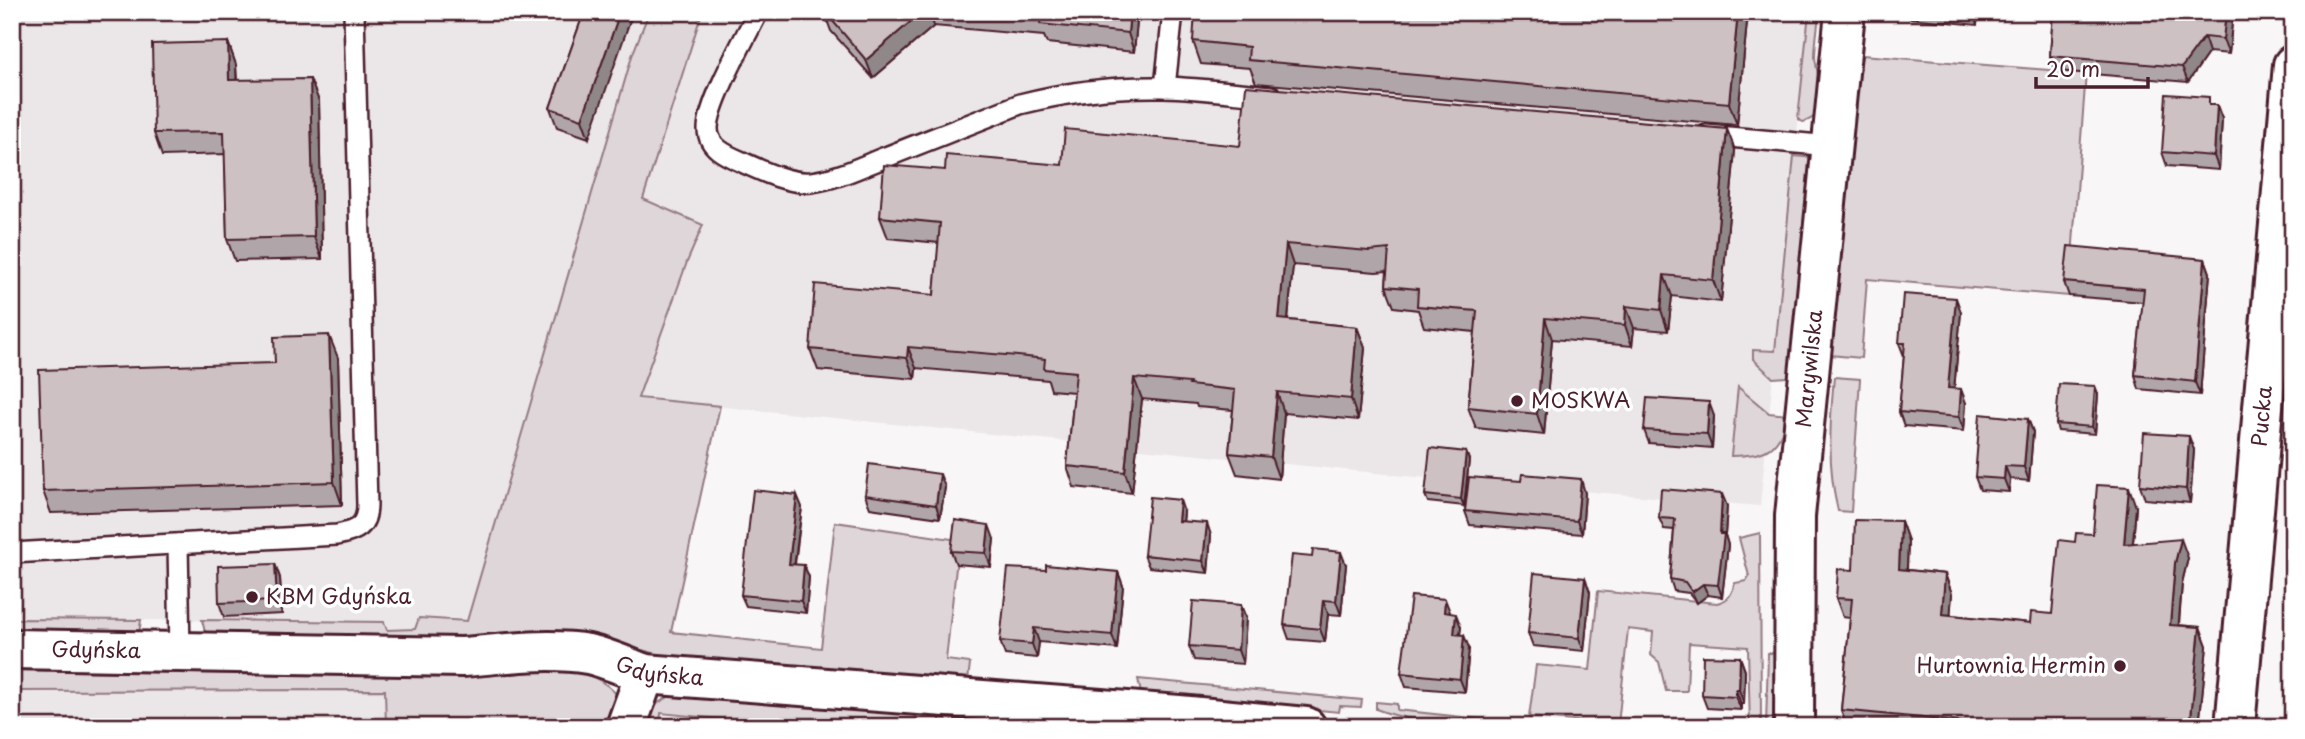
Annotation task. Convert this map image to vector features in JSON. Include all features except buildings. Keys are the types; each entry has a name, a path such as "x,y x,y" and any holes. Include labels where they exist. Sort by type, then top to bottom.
{"street":[{"name":"Marywilska","path":"1794,727 1795,516 1845,12"},
{"name":"Pucka","path":"2235,727 2293,65"},
{"name":"Gdyńska","path":"12,649 462,657 505,652 557,652 587,654 645,674 1221,723 1306,727"},
{"path":"626,727 645,674"}],"lane":[{"path":"12,553 337,535 355,531 367,515 354,12"},
{"path":"758,12 715,102 708,133 718,149 727,155 754,167 808,182 841,174 1020,104 1051,96 1165,87 1289,98"},
{"path":"1165,87 1174,12"},
{"path":"1688,133 1831,146"},
{"path":"178,544 180,653"}],"shaded area":[{"path":"12,12 649,12 632,56 467,622 419,618 415,629 387,630 383,622 12,619"},
{"path":"649,12 702,12 643,199 703,225 638,398 720,406 671,632 821,648 835,522 959,540 946,660 970,663 968,681 688,659 604,640 206,636 202,620 384,622 387,630 415,629 419,618 467,621 632,56"},
{"path":"702,12 1809,12 1760,506 1416,477 637,398 703,225 643,199"},
{"path":"1809,12 1819,12 1815,57 1821,95 1817,112 1803,122 1798,119"},
{"path":"1862,55 2086,73 2069,296 1867,279 1861,358 1830,355 1850,127"},
{"path":"1794,156 1815,158 1793,373 1787,377 1773,378 1753,359 1753,350 1775,351"},
{"path":"1834,377 1860,379 1851,512 1838,511 1832,478"},
{"path":"1738,387 1769,413 1789,415 1780,436 1769,449 1754,454 1731,456"},
{"path":"1760,533 1761,727 1750,727 1748,647 1689,643 1687,691 1666,691 1659,662 1651,655 1653,632 1628,629 1618,725 1529,717 1536,665 1590,670 1598,591 1721,602 1729,596 1735,583 1746,581 1749,576 1739,538"},
{"path":"12,619 141,620 139,634 12,632"},
{"path":"1768,653 1776,653 1776,727 1766,727"},
{"path":"551,668 572,670 591,676 615,692 622,701 614,727 386,727 385,690 12,691 12,670 396,676"},
{"path":"1138,679 1362,700 1361,707 1340,706 1339,712 1141,693"},
{"path":"385,690 386,727 12,727 12,691"},
{"path":"681,690 916,710 915,727 803,727 661,713 660,727 642,727 658,703"},
{"path":"1376,702 1397,704 1397,710 1508,722 1507,727 1492,727 1423,721 1376,709"},
{"path":"941,711 1033,718 1032,727 939,727"}],"place":[{"name":"MOSKWA","path":"1517,401"},
{"name":"KBM Gdyńska","path":"252,597"},
{"name":"Hurtownia Hermin","path":"2120,666"}]}
